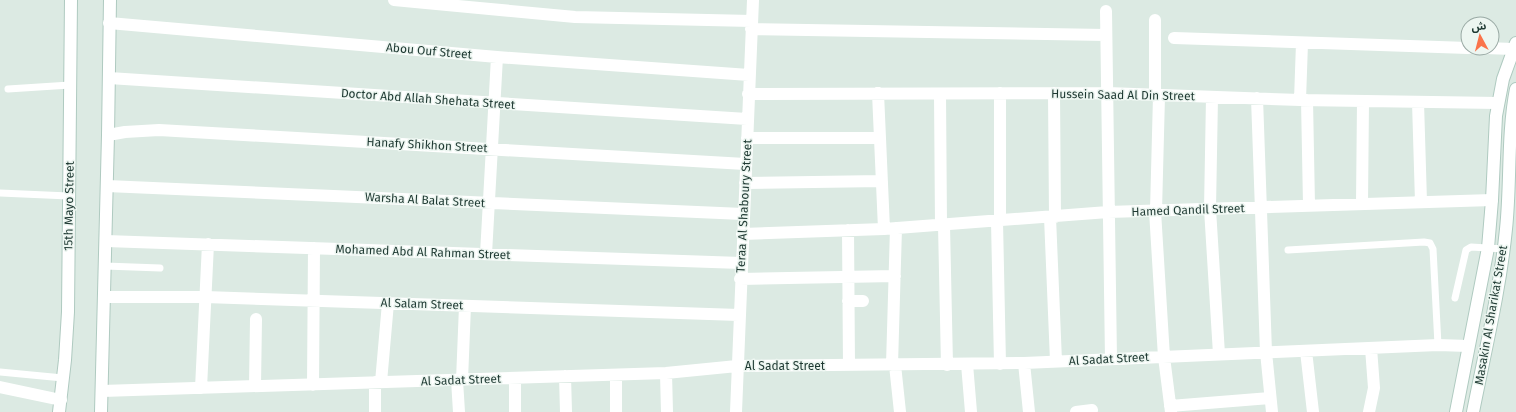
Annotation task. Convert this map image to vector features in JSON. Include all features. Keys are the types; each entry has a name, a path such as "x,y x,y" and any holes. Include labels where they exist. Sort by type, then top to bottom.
{"street":[{"name":"15th Mayo Street","path":"59,412 64,378 68,312 71,0"},
{"path":"101,412 106,241 110,0"},
{"path":"394,0 575,17 752,25 1106,35"},
{"name":"Teraa Al Shaboury Street","path":"736,412 740,279 753,0"},
{"path":"1106,11 1111,359"},
{"path":"1155,20 1157,96 1156,211 1164,357 1170,409 1270,398"},
{"name":"Abou Ouf Street","path":"109,23 497,57 749,75"},
{"path":"1174,38 1460,48"},
{"path":"1302,43 1309,206"},
{"path":"1500,47 1515,46"},
{"name":"Masakin Al Sharikat Street","path":"1456,412 1488,248 1498,103 1515,46"},
{"path":"486,254 497,57"},
{"name":"Doctor Abd Allah Shehata Street","path":"109,78 494,104 747,119"},
{"path":"878,93 884,229"},
{"path":"1000,93 998,221 1000,364"},
{"path":"1054,93 1053,217 1056,362"},
{"name":"Hussein Saad Al Din Street","path":"748,94 1107,93 1157,96 1304,100 1498,103"},
{"path":"940,94 947,365"},
{"name":"Masakin Al Sharikat Street","path":"1473,412 1504,249 1508,205 1511,123 1515,95"},
{"path":"1212,97 1210,209 1219,354"},
{"path":"1257,98 1266,352 1272,412"},
{"path":"1362,204 1363,101"},
{"path":"1418,102 1421,202"},
{"name":"Hanafy Shikhon Street","path":"108,135 125,132 159,130 745,164"},
{"path":"747,138 880,138"},
{"path":"745,183 882,181"},
{"name":"Warsha Al Balat Street","path":"107,186 743,214"},
{"name":"Hamed Qandil Street","path":"742,234 884,229 1108,212 1492,200"},
{"path":"896,228 894,365 900,412"},
{"path":"848,230 849,365"},
{"name":"Mohamed Abd Al Rahman Street","path":"106,241 741,264"},
{"path":"201,388 208,244"},
{"path":"313,385 314,248"},
{"path":"740,279 895,276"},
{"name":"Al Salam Street","path":"104,297 205,297 739,315"},
{"path":"848,301 863,301"},
{"path":"375,412 388,303"},
{"path":"459,412 465,306"},
{"path":"256,319 256,386"},
{"name":"Al Sadat Street","path":"102,391 616,375 666,373 737,366 1000,364 1438,345 1468,346"},
{"path":"1370,412 1374,388 1371,348"},
{"path":"1306,351 1312,412"},
{"path":"1024,363 1029,412"},
{"path":"967,364 971,412"},
{"path":"666,373 666,412"},
{"path":"616,375 616,412"},
{"path":"565,376 566,412"},
{"path":"515,378 515,412"},
{"path":"0,387 61,400"},
{"path":"1076,412 1092,410"}],"lane":[{"path":"8,89 70,85"},
{"path":"0,193 69,196"},
{"path":"1288,250 1424,242 1430,243 1434,249 1438,345"},
{"path":"1455,298 1466,250 1471,248 1504,249"},
{"path":"105,266 160,268"},
{"path":"0,372 64,378"}]}
